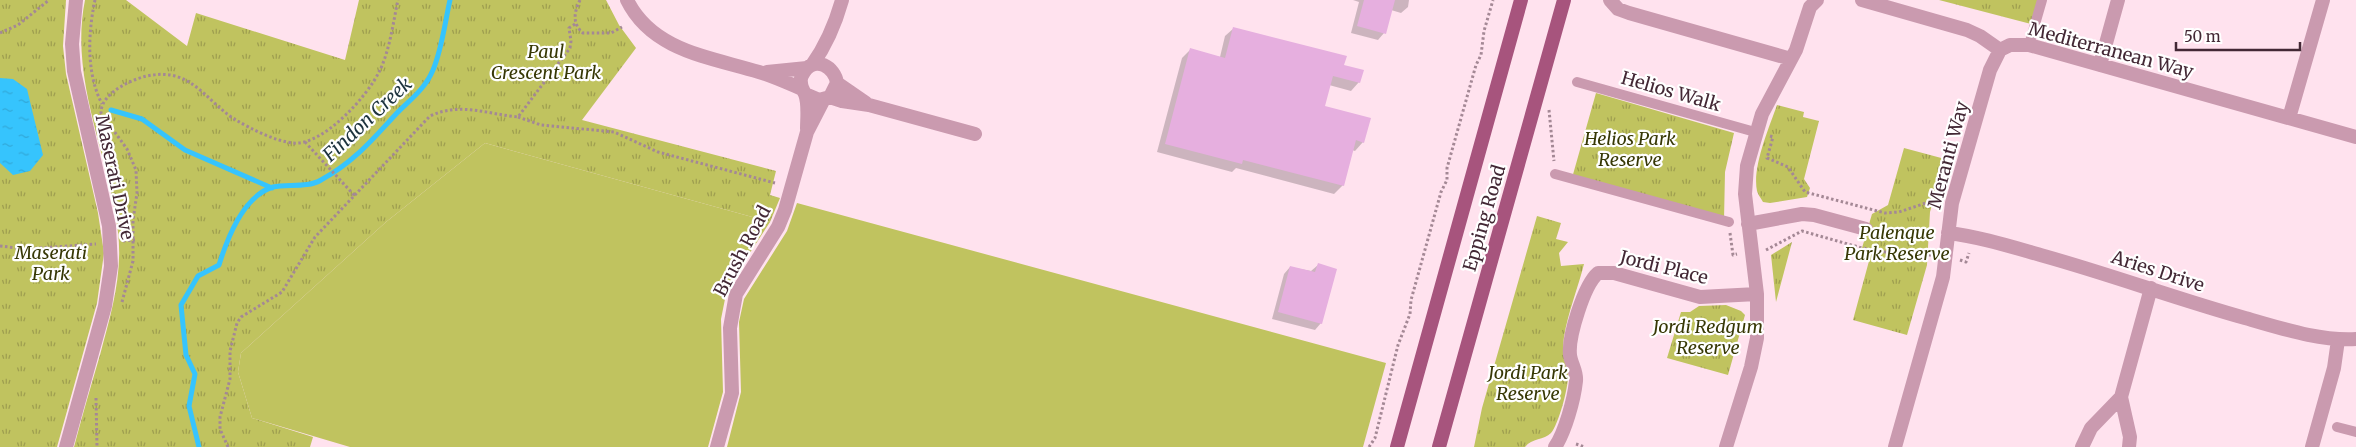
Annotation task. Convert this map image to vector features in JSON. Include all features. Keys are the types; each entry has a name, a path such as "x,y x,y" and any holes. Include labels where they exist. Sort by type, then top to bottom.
{"main road":[{"name":"Epping Road","path":"1397,447 1521,0"},
{"name":"Epping Road","path":"1439,447 1564,0"}],"street":[{"name":"Maserati Drive","path":"66,447 105,306 111,266 111,242 74,71 72,44 76,0"},
{"path":"627,0 637,16 650,30 666,42 696,54 761,72 803,92 814,100 827,98 869,105 974,134"},
{"path":"803,92 801,78 823,50 834,30 842,0"},
{"path":"1610,0 1618,9 1629,13 1792,59"},
{"path":"1726,447 1755,353 1757,294 1745,194 1747,166 1755,132 1762,114 1792,59 1810,7 1817,0"},
{"path":"1862,0 1885,3 1967,30 1980,36 2000,50"},
{"path":"2029,45 2042,0"},
{"path":"2100,65 2118,0"},
{"path":"2289,118 2323,0"},
{"path":"827,98 835,77 834,30"},
{"name":"Mediterranean Way","path":"2000,50 2010,45 2029,45 2356,137"},
{"name":"Meranti Way","path":"1895,447 1947,257 1952,203 1990,70 2000,50"},
{"path":"761,72 777,73 824,64 835,77 869,105"},
{"name":"Helios Walk","path":"1577,82 1755,132"},
{"name":"Brush Road","path":"803,92 807,132"},
{"name":"Brush Road","path":"717,447 732,393 730,328 736,294 778,227 785,210 807,132 827,98"},
{"path":"1555,174 1729,222"},
{"path":"1748,224 1802,214 1814,215 1866,229"},
{"name":"Aries Drive","path":"1948,233 1986,239 2151,288 2180,299 2302,334 2338,340 2356,339"},
{"name":"Jordi Place","path":"1555,447 1561,437 1576,380 1575,368 1570,357 1570,342 1588,284 1598,273 1604,271 1614,273 1700,297 1757,294"},
{"path":"2129,447 2130,437 2121,397 2151,288"},
{"path":"2312,447 2334,368 2338,340"},
{"path":"2082,447 2091,428 2103,413 2121,397"},
{"path":"2337,427 2356,432"}],"path":[{"path":"0,33 23,22 49,0"},
{"path":"95,0 90,32 95,88 102,104 102,116 127,149 136,170 137,193 133,220 134,240 130,278 121,305"},
{"path":"102,104 117,89 130,82 143,76 167,74 184,79 237,120 287,142 306,142 336,124 375,79 384,57 398,0"},
{"path":"580,0 575,14 575,24 579,30 588,34 611,33 622,27"},
{"path":"1369,447 1375,438 1398,345 1410,314 1410,300 1441,192 1447,180 1447,168 1473,75 1481,55 1484,31 1493,0"},
{"path":"518,117 570,48 569,28 575,24"},
{"path":"1548,102 1555,174"},
{"path":"228,447 220,429 220,418 230,379 230,351 237,323 241,317 282,292 315,236 430,116 447,109 458,108 518,117 541,125 614,132 658,152 775,183"},
{"path":"1755,132 1773,137 1767,158 1788,167 1805,192 1885,213 1900,212 1936,198 1952,203"},
{"path":"306,142 355,196"},
{"path":"1729,222 1733,255 1769,249 1802,231 1862,248 1896,254 1947,257 1966,262 1969,252"},
{"path":"0,246 46,249 134,240"},
{"path":"96,396 97,447"},
{"path":"1576,444 1585,447"}],"green space":[{"name":"Maserati Park","path":"0,0 66,0 63,46 66,74 98,213 104,253 97,303 57,447 0,447"},
{"name":"Paul Crescent Park","path":"85,0 126,0 187,46 196,13 345,60 359,0 606,0 619,25 636,48 582,120 776,171 770,195 780,198 770,222 485,143 386,222 241,353 238,372 252,418 313,437 310,447 74,447 108,325 119,264 118,232 113,203 92,117 82,59 81,30"},
{"path":"1939,0 2038,0 2031,24"},
{"name":"Helios Park Reserve","path":"1596,93 1734,133 1725,172 1724,220 1572,178"},
{"path":"1777,105 1804,112 1803,117 1819,121 1804,179 1810,188 1807,197 1770,203 1763,202 1757,192 1756,181 1762,148"},
{"path":"485,143 770,222 731,282 726,294 721,319 723,392 708,447 350,447 252,418 238,372 241,353 386,222"},
{"name":"Palenque Park Reserve","path":"1904,148 1945,159 1930,212 1927,265 1907,335 1853,320 1869,261 1862,248 1872,214 1888,205"},
{"path":"797,203 1386,363 1363,447 727,447 741,392 739,322 744,299 787,231"},
{"name":"Jordi Park Reserve","path":"1537,216 1561,223 1556,239 1568,242 1559,253 1561,266 1584,264 1564,337 1568,376 1563,403 1551,433 1531,442 1525,447 1474,447 1482,408"},
{"path":"1792,242 1776,302 1771,255"},
{"name":"Jordi Redgum Reserve","path":"1726,305 1741,311 1745,315 1728,375 1667,358 1681,312 1690,312 1699,306"}],"water":[{"path":"0,78 13,79 27,89 43,155 30,171 13,175 0,163"}],"building":[{"path":"1364,0 1395,0 1386,34 1357,26"},
{"path":"1233,27 1347,56 1344,65 1364,70 1360,83 1333,76 1325,106 1371,118 1364,143 1356,140 1344,186 1243,160 1242,164 1165,144 1190,48 1225,58"},
{"path":"1318,263 1337,269 1322,324 1278,312 1290,266 1315,272"}],"waterway":[{"name":"Findon Creek","path":"199,447 189,406 195,374 186,355 181,305 198,276 219,265 232,231 253,199 273,187 310,184 333,173 362,150 422,88 430,77 436,62 450,0"},
{"path":"111,110 142,119 185,150 272,188"}]}
